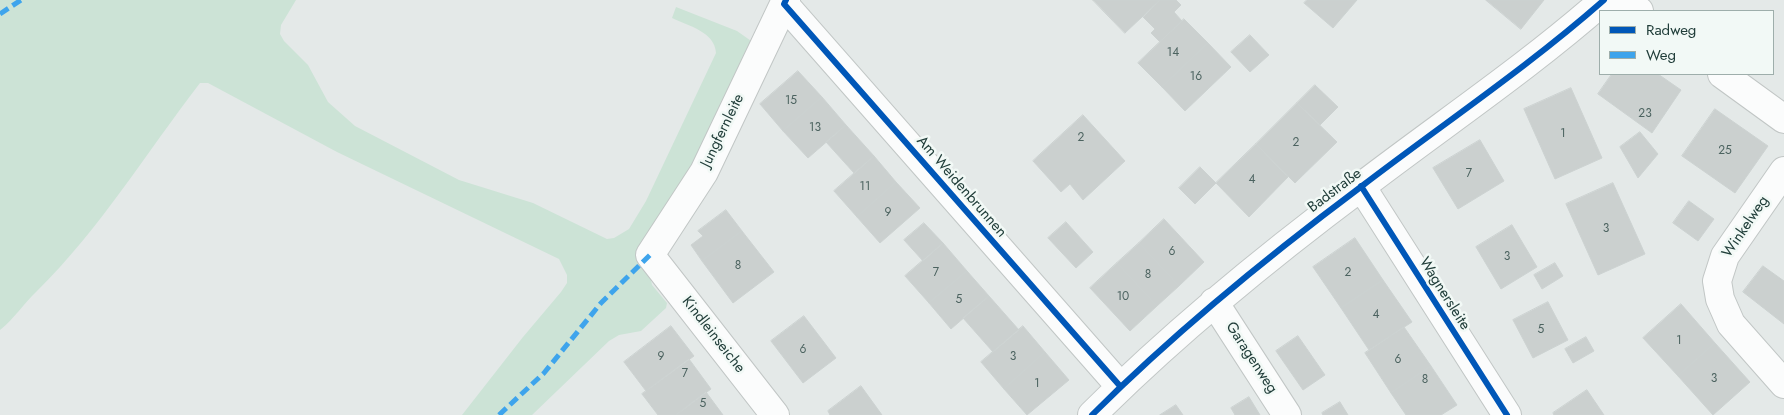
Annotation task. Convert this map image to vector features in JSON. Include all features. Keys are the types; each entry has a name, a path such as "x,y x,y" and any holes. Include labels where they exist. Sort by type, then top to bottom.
{"street":[{"name":"Badstraße","path":"1092,415 1120,386 1214,302 1361,186 1560,39 1604,0"},
{"path":"1624,0 1638,10"},
{"name":"Jungfernleite","path":"650,255 704,172 785,2"},
{"name":"Am Weidenbrunnen","path":"785,2 1120,386"},
{"path":"1723,75 1784,119"},
{"name":"Winkelweg","path":"1784,171 1725,256 1717,281 1720,299 1731,324 1784,384"},
{"name":"Wagnersleite","path":"1361,186 1507,415"},
{"name":"Kindleinseiche","path":"650,255 775,415"},
{"name":"Garagenweg","path":"1214,302 1287,415"}],"green space":[{"path":"0,0 296,0 281,25 280,34 284,41 308,65 328,102 355,126 459,180 533,203 607,239 614,238 629,229 646,201 716,53 715,46 706,35 672,18 676,7 737,31 754,43 649,271 652,285 667,303 666,308 641,331 619,335 609,341 532,415 462,415 567,283 567,275 559,259 337,152 208,83 200,83 122,190 81,242 0,330"}],"building":[{"path":"1093,0 1160,0 1125,33"},
{"path":"1160,0 1176,0 1181,5 1174,12 1182,21 1160,42 1151,33 1155,29 1143,17"},
{"path":"1307,0 1357,0 1333,28 1304,3"},
{"path":"1486,0 1544,0 1521,29"},
{"path":"1184,19 1208,43 1162,87 1138,63"},
{"path":"1250,35 1269,55 1250,72 1231,52"},
{"path":"1208,43 1231,67 1185,111 1162,87"},
{"path":"798,71 822,97 783,131 760,104"},
{"path":"1611,75 1659,75 1681,90 1652,133 1598,94"},
{"path":"1315,85 1338,107 1320,125 1297,103"},
{"path":"1571,88 1602,158 1555,179 1524,109"},
{"path":"822,97 846,125 808,158 783,131"},
{"path":"1297,103 1337,142 1295,183 1256,144"},
{"path":"1715,109 1768,146 1735,193 1682,156"},
{"path":"1083,115 1125,161 1083,200 1070,184 1061,192 1033,161"},
{"path":"846,125 874,156 854,173 826,142"},
{"path":"1640,132 1658,154 1638,178 1620,147"},
{"path":"1480,140 1504,181 1458,209 1433,168"},
{"path":"1256,144 1288,177 1249,217 1216,183"},
{"path":"874,156 896,182 857,217 834,191"},
{"path":"1200,167 1216,183 1195,204 1179,188"},
{"path":"896,182 920,208 880,243 857,217"},
{"path":"1613,183 1645,254 1598,275 1566,204"},
{"path":"1689,201 1714,219 1698,241 1673,223"},
{"path":"726,210 742,231 702,261 691,245 703,236 698,231"},
{"path":"1164,219 1204,262 1179,286 1139,243"},
{"path":"1066,222 1093,252 1076,268 1048,238"},
{"path":"924,223 943,243 923,261 904,240"},
{"path":"1512,225 1537,267 1501,289 1476,247"},
{"path":"742,231 774,272 733,303 702,261"},
{"path":"1355,238 1383,280 1341,308 1313,267"},
{"path":"943,243 967,271 929,303 905,276"},
{"path":"1139,243 1179,286 1157,306 1117,263"},
{"path":"1117,263 1157,306 1130,331 1090,288"},
{"path":"1555,263 1563,276 1542,289 1534,275"},
{"path":"1763,266 1784,281 1784,324 1743,292"},
{"path":"967,271 989,296 951,329 929,303"},
{"path":"1383,280 1412,322 1369,350 1341,308"},
{"path":"989,296 1019,330 993,352 963,318"},
{"path":"1548,302 1568,340 1533,358 1513,320"},
{"path":"1681,304 1715,343 1678,376 1643,338"},
{"path":"804,316 836,358 803,383 771,341"},
{"path":"671,326 694,356 646,391 624,362"},
{"path":"1023,326 1045,352 1004,389 981,362"},
{"path":"1404,327 1431,366 1391,393 1365,353"},
{"path":"1298,336 1325,375 1303,390 1276,351"},
{"path":"1586,337 1594,351 1573,363 1565,349"},
{"path":"1715,343 1750,382 1713,415 1678,376"},
{"path":"1045,352 1069,380 1027,415 1004,389"},
{"path":"689,359 711,389 676,415 658,415 642,394"},
{"path":"1431,366 1457,405 1441,415 1406,415 1391,393"},
{"path":"861,386 882,415 830,415 828,411"},
{"path":"1587,390 1604,415 1554,415 1553,413"},
{"path":"706,392 723,415 676,415"},
{"path":"1249,397 1260,415 1235,415 1231,408"},
{"path":"1340,402 1348,415 1323,415 1322,413"},
{"path":"1176,405 1183,415 1160,415"}],"marked path":[{"path":"0,14 21,0"},
{"path":"499,415 544,373 601,303 650,255"}],"cycle path":[{"path":"786,0 784,4 1120,386"},
{"path":"1092,415 1189,324 1257,268 1327,213 1546,49 1604,0"},
{"path":"1361,186 1507,415"}]}
